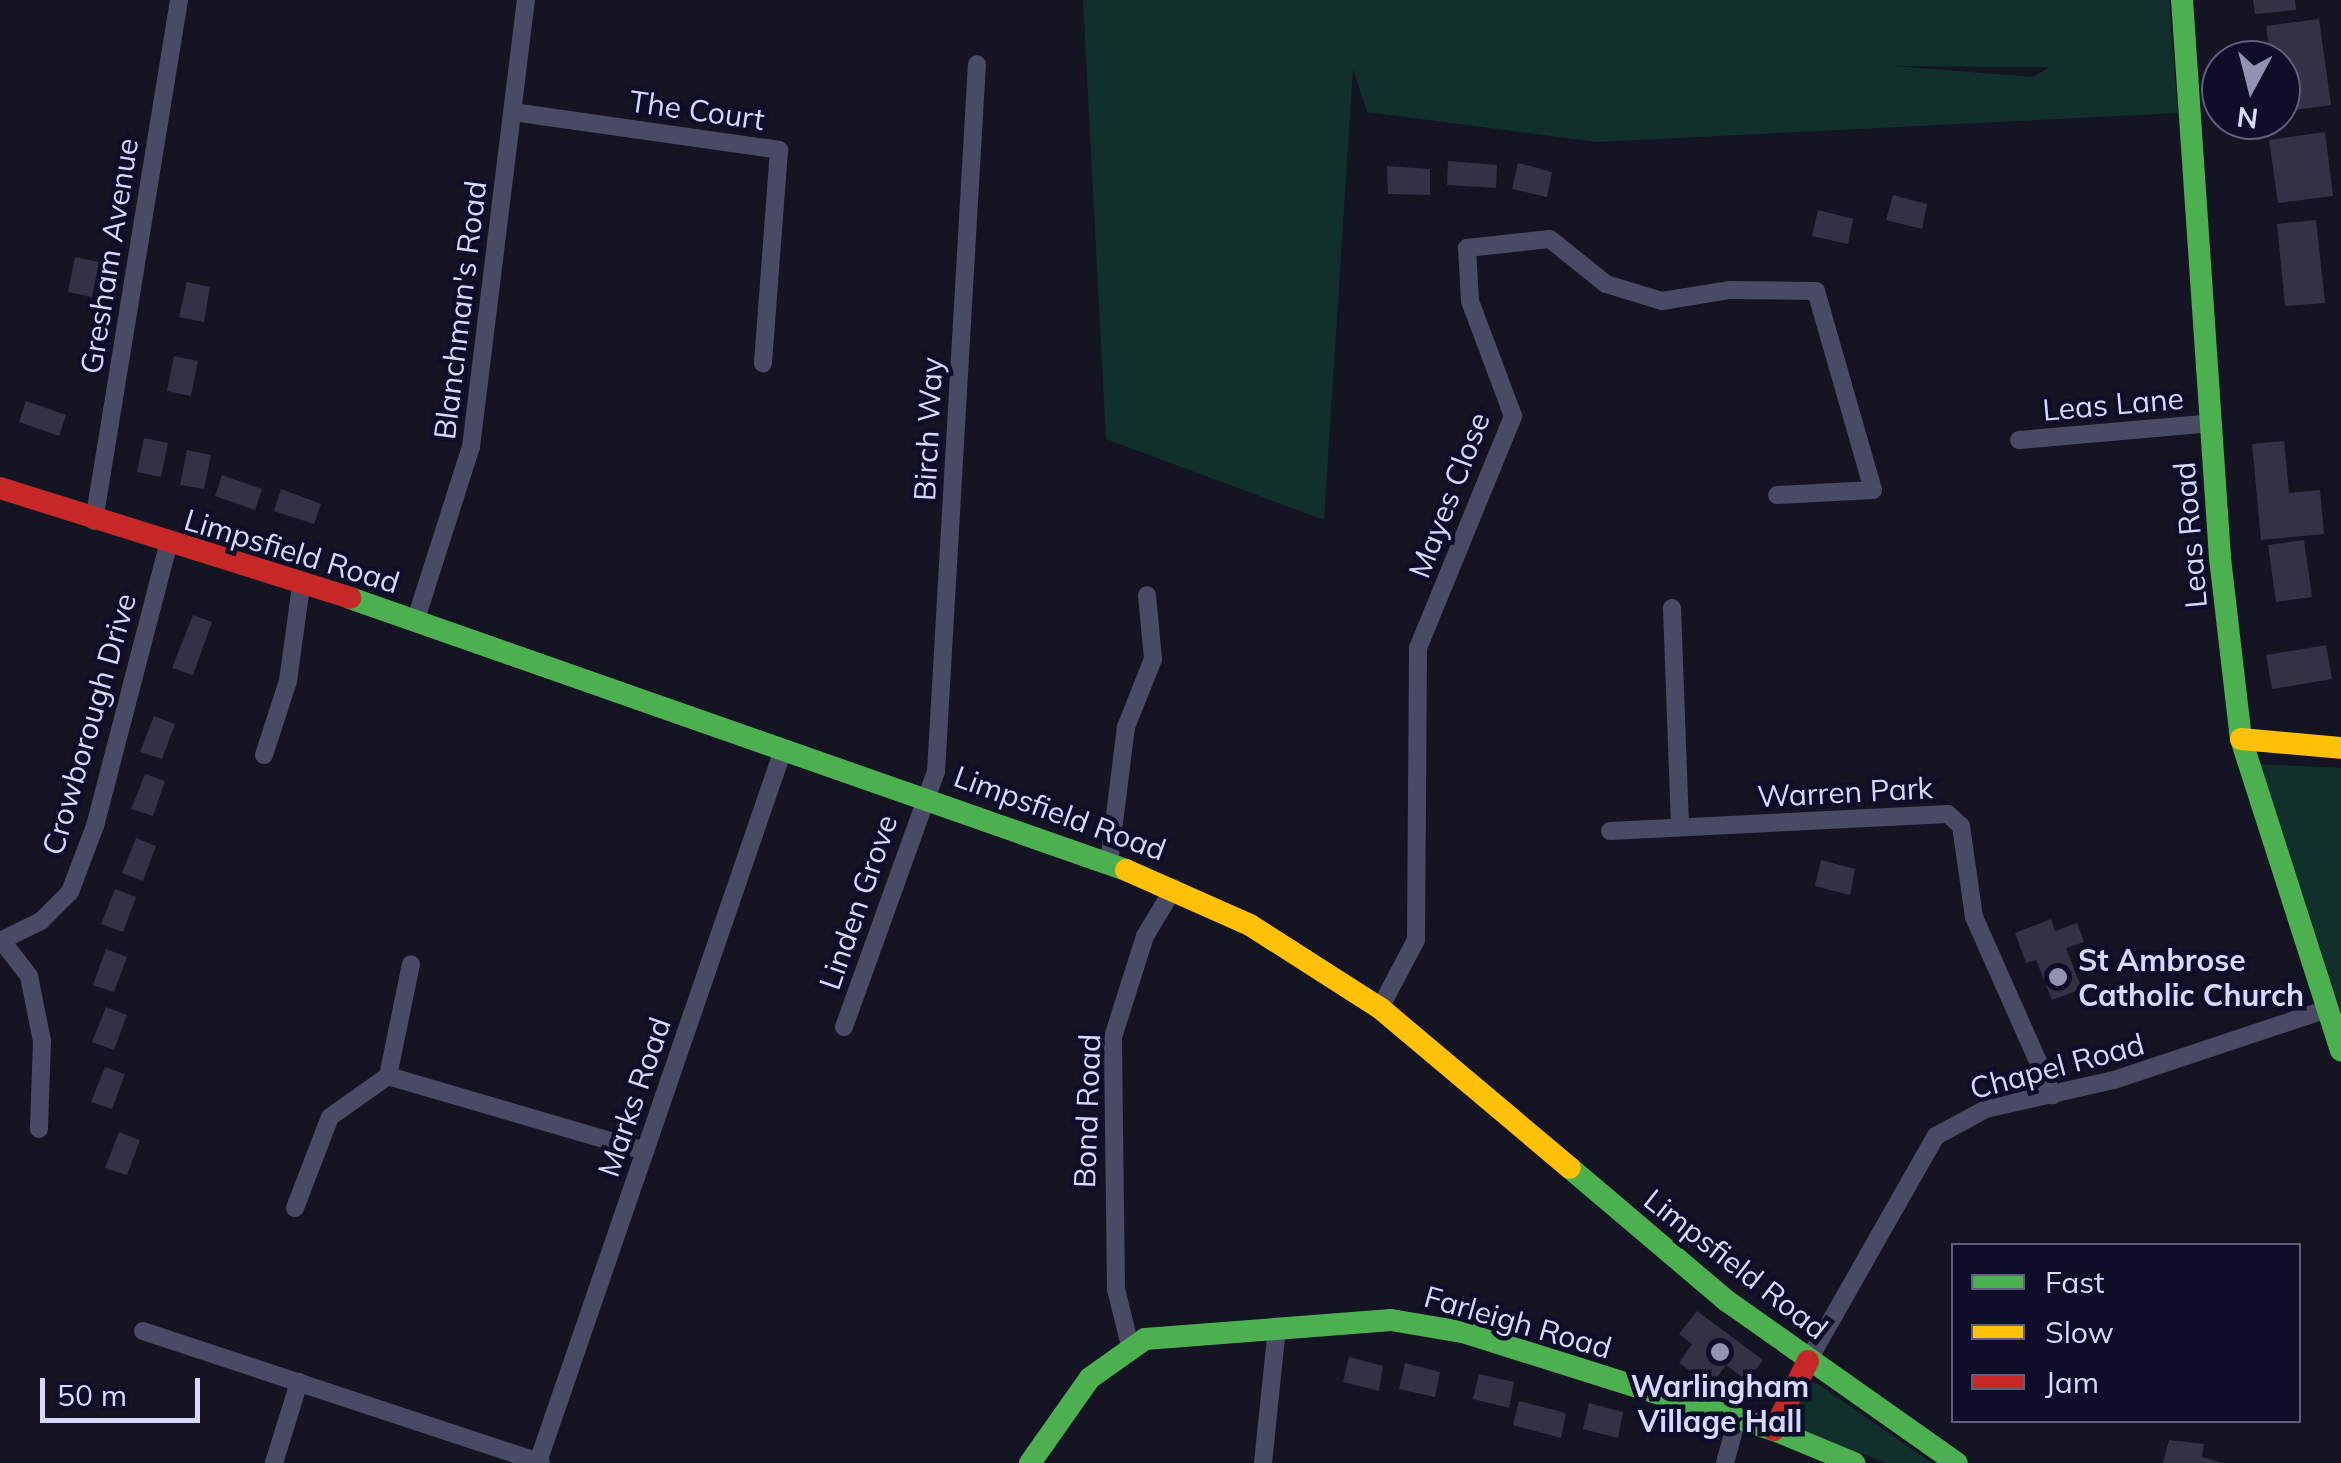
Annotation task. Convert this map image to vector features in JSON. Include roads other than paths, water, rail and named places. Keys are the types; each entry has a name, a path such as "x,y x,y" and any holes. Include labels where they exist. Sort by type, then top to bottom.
{"main road":[{"name":"Leas Road","path":"2182,0 2212,423 2241,739 2341,1050"},
{"name":"Limpsfield Road","path":"0,488 168,546 416,620 924,796 1174,888 1250,925 1380,1008 1727,1301 1957,1463"},
{"path":"2241,739 2341,748"},
{"name":"Farleigh Road","path":"1030,1463 1090,1378 1130,1346 1158,1336 1391,1320 1446,1327 1774,1430 1854,1463"},
{"path":"1774,1430 1808,1361"}],"street":[{"name":"Gresham Avenue","path":"94,521 179,0"},
{"name":"Blanchman's Road","path":"416,620 471,447 526,0"},
{"name":"Birch Way","path":"924,796 936,772 977,64"},
{"name":"The Court","path":"514,112 779,150 763,363"},
{"name":"Mayes Close","path":"1380,1008 1416,940 1418,648 1514,416 1470,301 1467,248 1550,239 1606,284 1662,301 1730,290 1816,291 1873,490 1777,495"},
{"name":"Leas Lane","path":"2018,440 2212,423"},
{"name":"Crowborough Drive","path":"1,941 41,920 70,892 95,826 168,546"},
{"path":"264,755 288,682 300,586"},
{"path":"1109,864 1126,727 1153,659 1148,594"},
{"path":"1672,608 1680,827"},
{"name":"Marks Road","path":"540,1463 783,750"},
{"name":"Linden Grove","path":"844,1027 924,796"},
{"name":"Warren Park","path":"1610,831 1948,814 1961,826 1974,918 2053,1095"},
{"name":"Bond Road","path":"1130,1346 1116,1289 1114,1037 1145,936 1174,888"},
{"path":"1,941 28,976 42,1041 38,1128"},
{"path":"295,1208 330,1117 388,1076 411,964"},
{"name":"Chapel Road","path":"1808,1361 1936,1136 1986,1110 2236,1043 2327,1009"},
{"path":"388,1076 645,1151"},
{"path":"1264,1463 1276,1327"},
{"path":"143,1330 540,1463"},
{"path":"274,1463 300,1382"},
{"path":"1725,1463 1737,1419"}],"place":[{"name":"St Ambrose Catholic Church","path":"2058,977"},
{"name":"Warlingham Village Hall","path":"1720,1352"}]}
